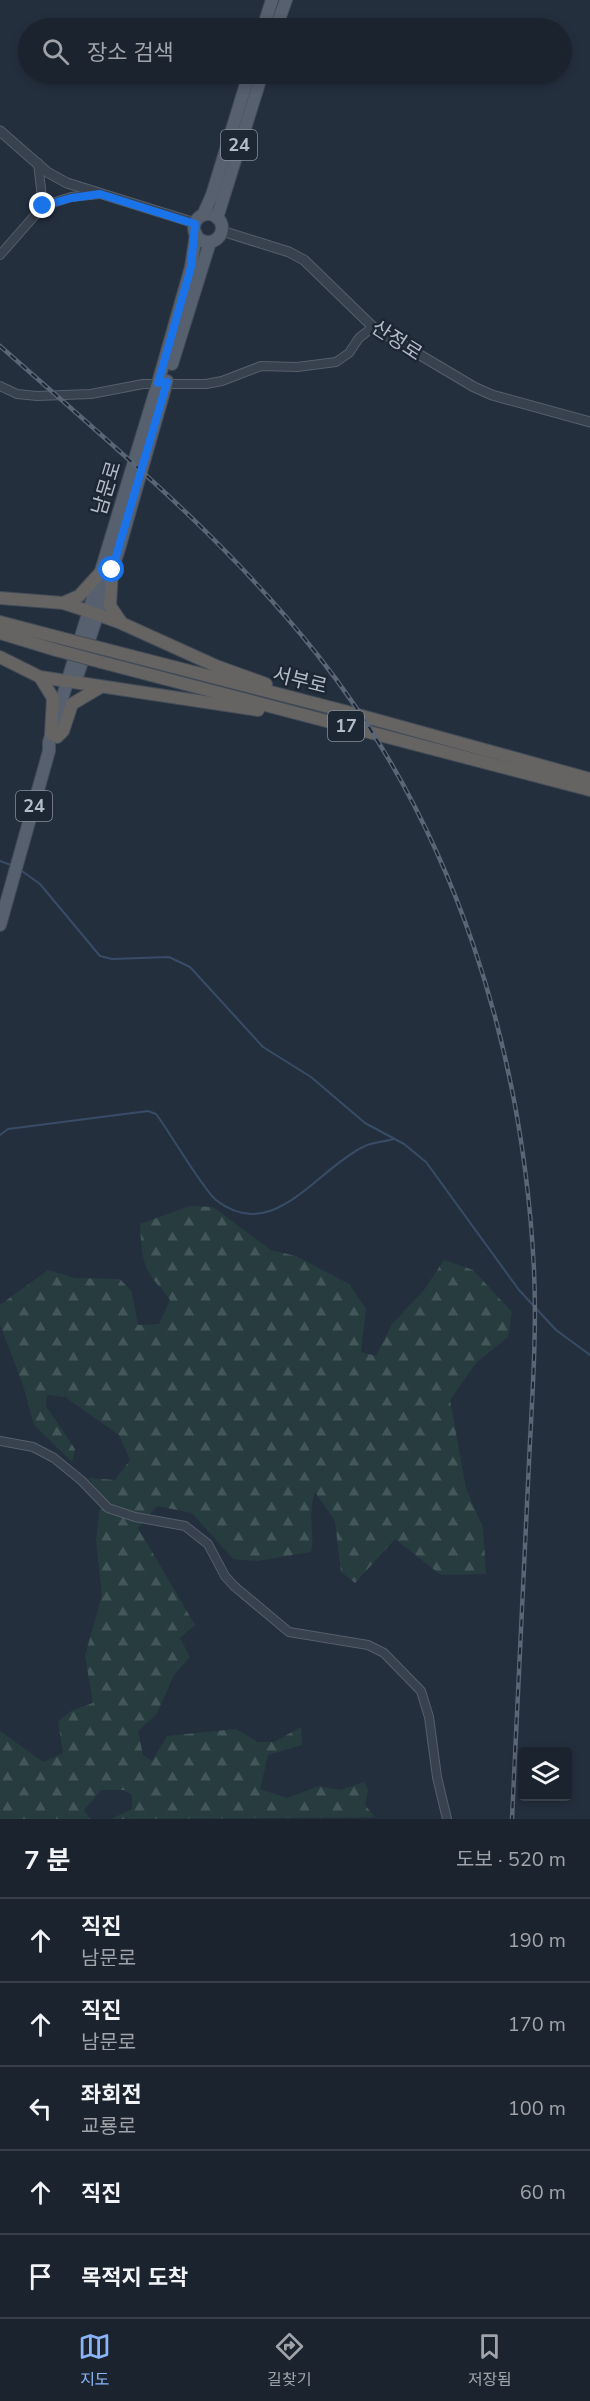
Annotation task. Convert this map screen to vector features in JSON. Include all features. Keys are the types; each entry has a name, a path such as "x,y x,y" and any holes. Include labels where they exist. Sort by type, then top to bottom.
{"highway":[{"path":"63,603 79,596 106,572"},
{"path":"106,572 110,606 121,623"},
{"path":"0,598 63,603 121,623 216,666 344,711"},
{"name":"서부로","path":"0,622 59,644"},
{"name":"서부로","path":"0,633 59,644 344,711 590,779"},
{"name":"서부로","path":"102,655 341,724 590,790"},
{"path":"0,657 40,677 341,724"},
{"path":"40,677 53,698 54,735 63,731 72,704 99,688"}],"main road":[{"path":"266,18 272,0"},
{"path":"279,18 285,0"},
{"name":"남문로","path":"217,218 247,84"},
{"name":"남문로","path":"163,382 191,267 198,224 258,84"},
{"path":"211,214 217,218 222,224 219,237 210,242 202,240 198,224 211,214"},
{"name":"남문로","path":"0,925 49,751 163,382 210,242"}],"street":[{"path":"0,131 38,163 67,183 198,224"},
{"path":"38,163 43,206"},
{"path":"0,255 43,206 71,198 100,194"},
{"name":"산정로","path":"222,231 289,252 304,260 373,327 474,387 492,395 590,422"},
{"path":"0,386 17,394 91,394 163,382 206,384 222,381 261,366 297,367 336,362 349,353 359,338 373,327"},
{"path":"0,1441 33,1447 54,1458 82,1481 108,1508 118,1509 135,1517 185,1526 208,1544 225,1576 234,1586 289,1632 368,1645 384,1653 421,1691 429,1717 437,1777 447,1819"}],"green space":[{"path":"190,1206 213,1207 271,1250 296,1256 349,1284 366,1309 361,1352 376,1356 392,1324 424,1290 444,1260 473,1270 512,1312 508,1337 476,1363 450,1400 466,1488 483,1528 486,1574 441,1575 395,1539 355,1583 341,1572 335,1521 315,1492 312,1507 311,1552 257,1561 233,1559 192,1513 157,1506 138,1528 195,1625 180,1638 190,1657 174,1675 156,1715 138,1731 143,1755 152,1761 167,1736 236,1729 258,1742 274,1742 301,1727 302,1745 268,1755 260,1789 287,1798 319,1786 340,1790 364,1782 368,1790 365,1805 375,1817 111,1819 132,1809 132,1795 124,1790 101,1790 84,1810 90,1819 0,1819 0,1731 43,1762 63,1753 58,1721 73,1710 93,1703 85,1656 102,1595 96,1542 99,1512 106,1500 88,1478 115,1480 130,1460 119,1435 65,1397 47,1395 46,1406 75,1449 72,1462 34,1425 23,1385 0,1325 0,1305 48,1270 75,1278 120,1279 132,1292 138,1325 159,1324 170,1300 151,1276 144,1262 140,1224"}],"waterway":[{"path":"0,861 11,865"},
{"path":"19,869 40,884 100,956 112,959 169,957 190,967 263,1047 311,1077 365,1123 404,1144 426,1162 519,1290 556,1330 590,1355"},
{"path":"0,1135 8,1129 148,1111 156,1114 196,1175 216,1200 237,1212 257,1214 275,1209 294,1199 346,1157 363,1147 394,1139"}],"railway":[{"path":"0,346 205,530 281,610 316,653 365,721 407,792 443,867 473,944 497,1024 515,1105 527,1187 534,1270 534,1366 512,1819"}],"route":[{"path":"43,206 71,198 100,194 195,224 191,267 158,383 167,382 112,570"}]}
